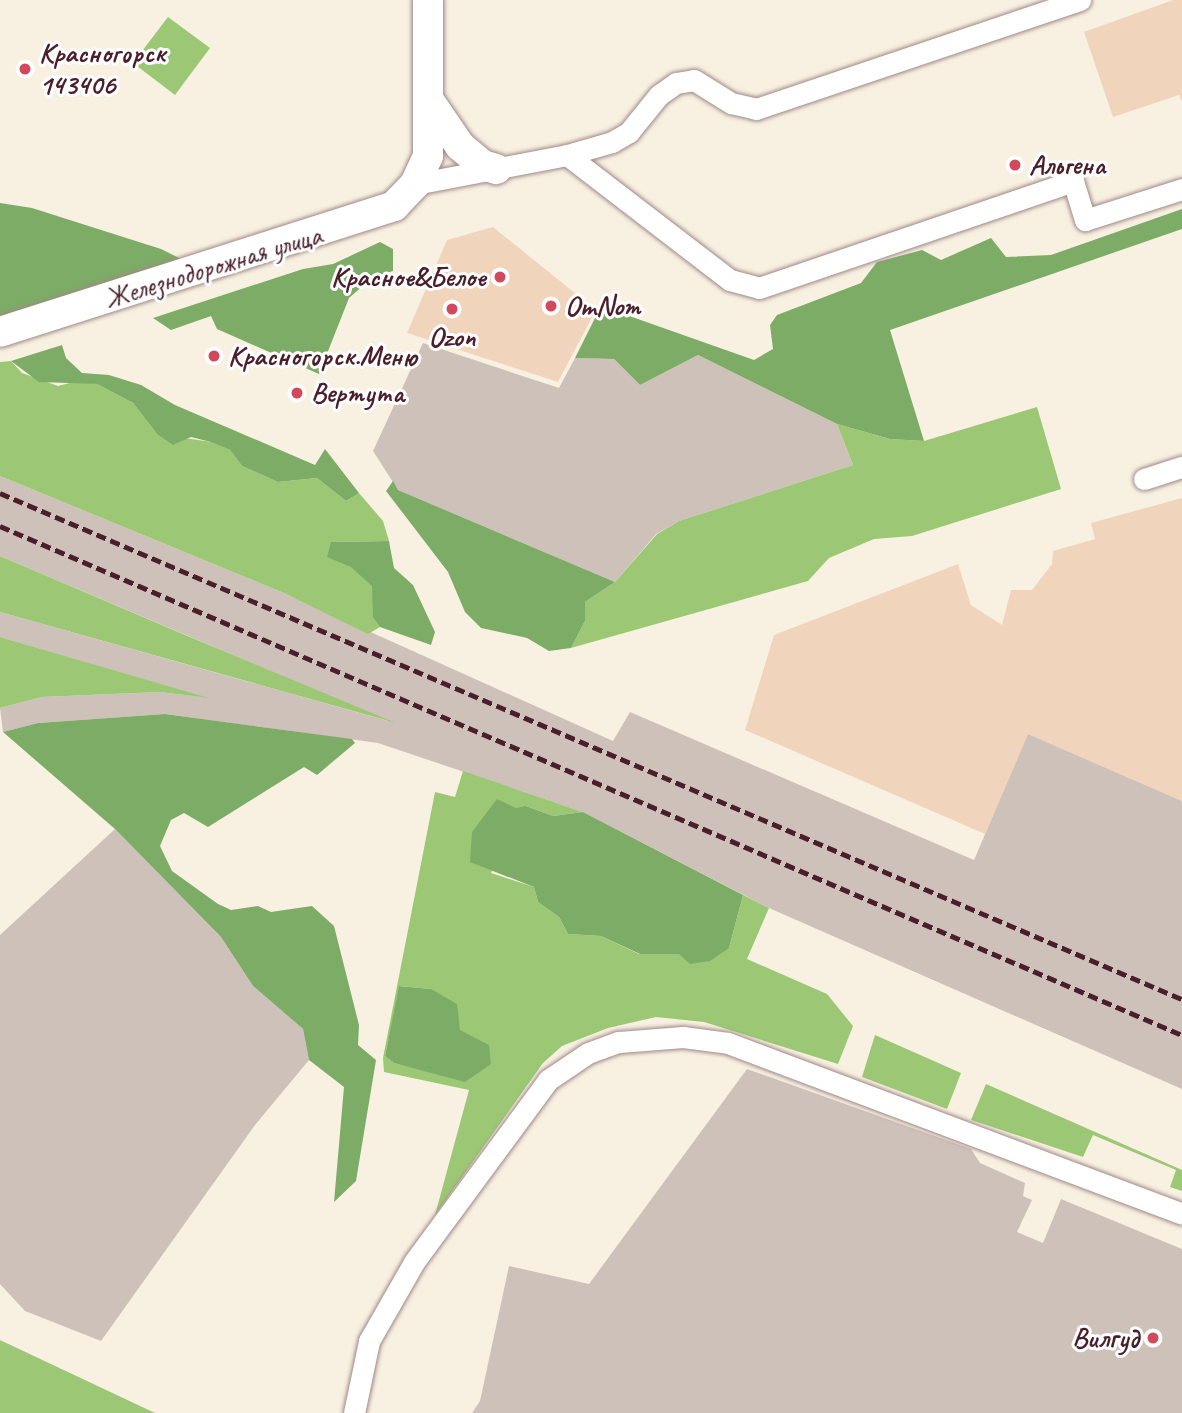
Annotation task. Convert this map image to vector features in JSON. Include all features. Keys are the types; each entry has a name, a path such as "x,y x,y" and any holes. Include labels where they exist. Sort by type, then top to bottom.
{"street":[{"path":"415,184 428,156 428,0"},
{"path":"415,184 567,155 629,132 659,95 676,83 694,80 731,103 756,109 1080,0"},
{"path":"430,102 460,146 483,166 496,169"},
{"path":"567,155 730,280 759,288 1073,181 1085,220 1182,189"},
{"name":"Железнодорожная улица","path":"0,332 379,215 415,184"},
{"path":"1144,479 1182,467"},
{"path":"354,1413 369,1341 383,1310 444,1219 548,1080 589,1053 620,1042 682,1037 728,1043 1182,1214"}],"shaded area":[{"path":"1173,0 1182,0 1182,102 1179,95 1113,117 1084,32"},
{"path":"493,227 596,310 558,382 407,333 447,240"},
{"path":"423,343 559,388 575,358 614,359 640,385 698,355 837,424 853,465 679,521 656,534 615,582 398,490 373,451"},
{"path":"0,476 284,593 613,741 630,712 974,860 1028,734 1182,801 1182,1089 769,908 583,812 378,743 165,714 38,723 3,732 0,708 42,697 160,692 203,697 0,637 0,612 388,721 0,556"},
{"path":"1182,498 1182,801 1028,734 985,834 745,730 774,635 958,564 971,605 1002,625 1011,590 1032,590 1052,564 1053,551 1095,539 1091,523"},
{"path":"115,829 221,937 253,986 303,1029 309,1060 255,1125 101,1341 25,1311 0,1284 0,935"},
{"path":"747,1069 971,1149 980,1163 1025,1183 1023,1196 1032,1200 1017,1232 1043,1243 1061,1199 1182,1249 1182,1413 472,1413 480,1401 509,1266 589,1284"}],"green space":[{"path":"168,17 210,48 175,95 133,63"},
{"path":"0,203 32,208 161,249 181,259 0,317"},
{"path":"1182,209 1182,229 890,330 924,441 890,439 837,424 698,355 640,385 614,359 575,358 601,306 754,360 773,349 770,325 777,315 861,283 877,262 922,250 941,260 991,238 1006,257 1051,255"},
{"path":"380,242 393,249 393,271 373,277 349,298 319,374 217,329 211,316 171,330 153,318 303,269 333,264"},
{"path":"62,345 66,358 82,373 109,375 141,385 175,405 315,465 325,449 359,493 346,501 317,478 278,482 242,466 230,450 211,442 191,437 173,445 157,434 133,403 97,384 39,382 11,361"},
{"path":"11,361 22,373 58,386 77,381 97,384 133,403 157,434 212,442 230,450 242,466 278,482 317,478 346,501 359,493 383,521 389,541 332,542 373,586 373,618 380,627 368,634 284,593 0,476 0,362"},
{"path":"1037,407 1061,489 912,536 874,539 829,558 808,581 571,648 585,621 585,602 615,582 657,534 679,521 853,465 837,424 890,439 924,441"},
{"path":"393,481 398,490 615,582 585,602 585,621 571,648 549,651 527,638 481,628 465,612 448,572 386,491"},
{"path":"389,541 394,568 413,585 435,632 431,645 380,627 373,618 372,586 351,567 327,557 331,542"},
{"path":"0,556 190,637 396,723 0,612"},
{"path":"0,637 209,698 160,692 42,697 0,708"},
{"path":"165,714 352,739 355,743 317,775 304,767 208,827 184,813 171,820 160,846 172,871 218,904 231,910 258,906 271,912 312,906 334,926 359,1025 358,1045 376,1060 356,1181 334,1202 344,1087 309,1060 303,1029 253,986 221,937 115,829 3,732 38,723"},
{"path":"463,771 583,812 553,816 526,806 491,873 534,887 538,902 559,917 568,934 601,936 639,954 729,948 743,895 769,908 747,959 827,994 853,1026 838,1064 704,1022 656,1017 608,1028 562,1046 543,1063 435,1215 469,1090 384,1072 383,1058 435,792 455,797","holes":["400,986 431,989 460,1030 427,1071 394,1063 385,1056"]},
{"path":"497,799 516,808 526,806 553,816 583,812 743,895 729,948 710,961 690,964 679,954 640,954 601,936 568,934 559,917 538,902 534,887 470,862 472,832"},
{"path":"399,986 431,989 457,1004 460,1030 489,1045 491,1064 465,1082 394,1063 385,1056"},
{"path":"875,1035 961,1073 947,1109 862,1077"},
{"path":"986,1084 1182,1170 1182,1191 1170,1187 1176,1170 1093,1135 1083,1157 971,1120"},
{"path":"0,1340 155,1413 0,1413"}],"railway":[{"path":"0,493 1182,999"},
{"path":"0,526 1182,1035"}],"place":[{"name":"Красногорск 143406","path":"25,69"},
{"name":"Альгена","path":"1015,165"},
{"name":"Красное&Белое","path":"500,277"},
{"name":"OmNom","path":"551,306"},
{"name":"Ozon","path":"452,309"},
{"name":"Красногорск.Меню","path":"214,356"},
{"name":"Вертута","path":"297,393"},
{"name":"Вилгуд","path":"1153,1338"}]}
